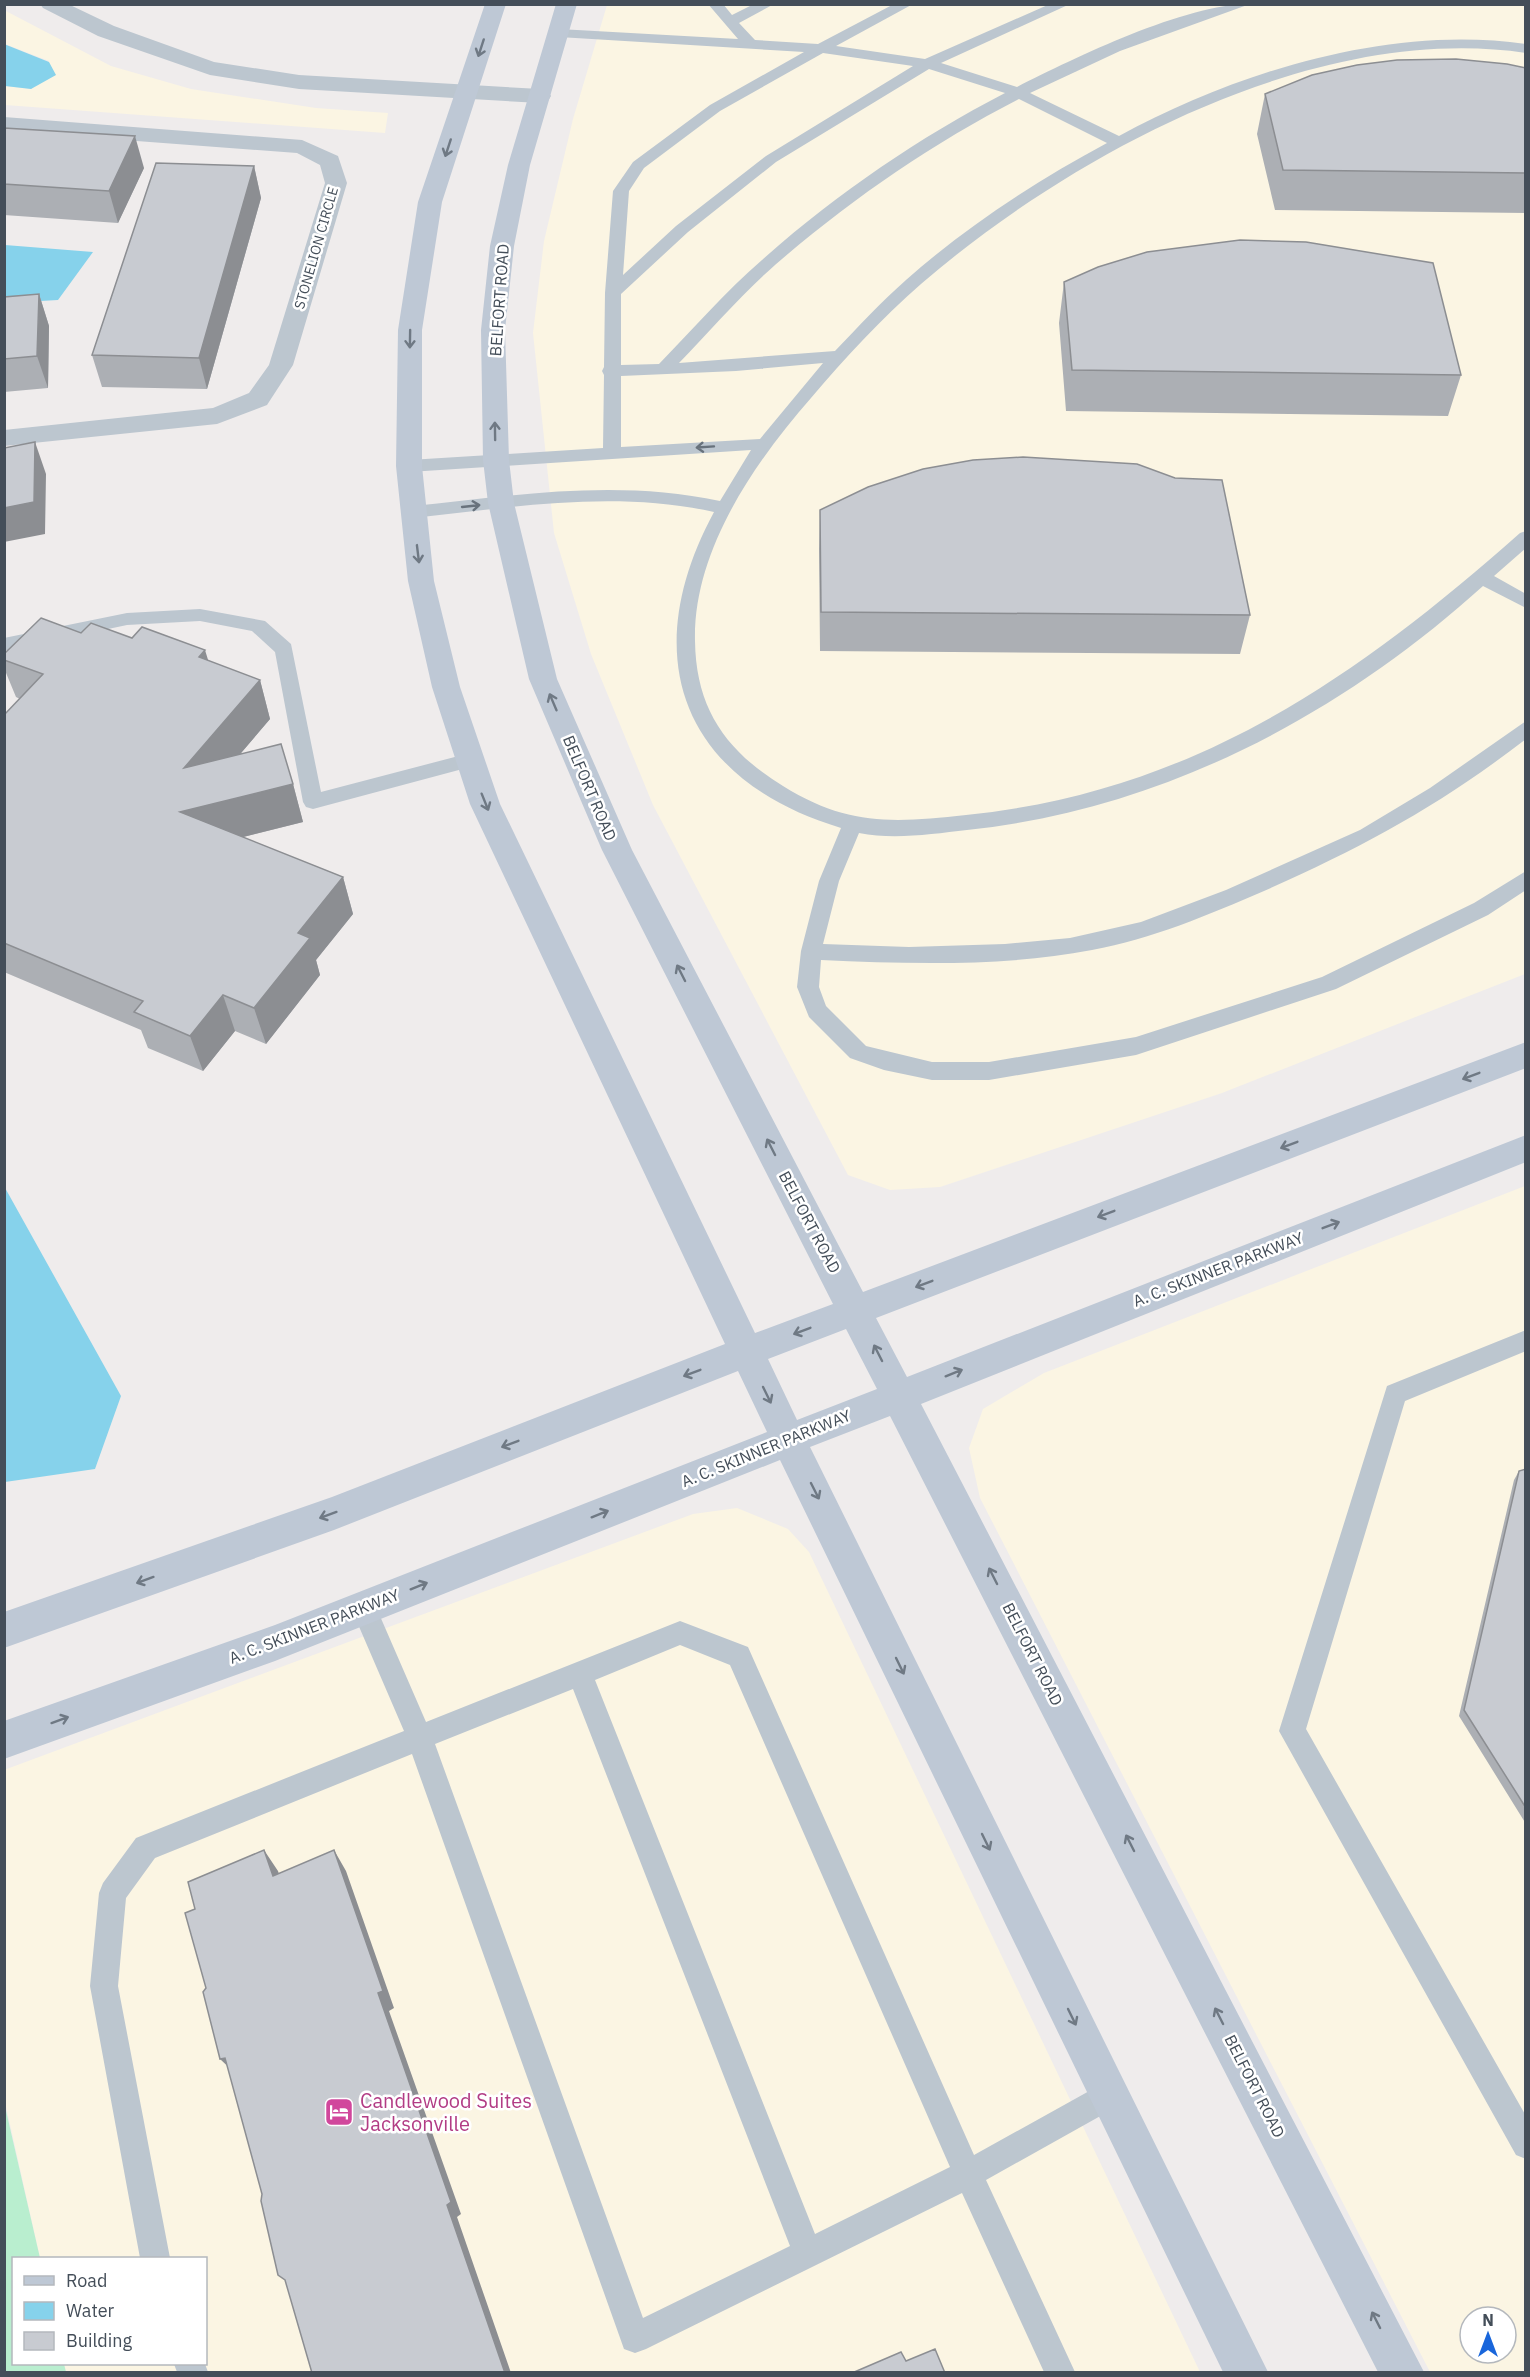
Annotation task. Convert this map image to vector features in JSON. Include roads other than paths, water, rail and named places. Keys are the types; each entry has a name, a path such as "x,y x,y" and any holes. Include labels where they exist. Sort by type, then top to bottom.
{"main road":[{"path":"496,4 430,202 410,330 409,466 412,512 421,581 446,687 485,804 788,1439 1246,2373"},
{"name":"BELFORT ROAD","path":"567,4 519,165 502,246 493,330 496,460 501,503 543,678 617,850 900,1395 1402,2373"},
{"path":"4,1630 334,1513 746,1352 1526,1055"},
{"name":"A. C. SKINNER PARKWAY","path":"4,1740 275,1643 1526,1148"}],"street":[{"path":"50,4 106,31 210,68 299,82 540,96"},
{"name":"STONELION CIRCLE","path":"4,124 302,147 330,161 336,183 281,365 258,399 217,416 4,438"}],"lane":[{"path":"715,4 750,44"},
{"path":"729,22 767,4"},
{"path":"612,453 610,371 621,191 638,165 715,108 869,22 906,4"},
{"path":"613,293 682,229 771,159 927,64 1063,4"},
{"path":"664,369 769,262 921,148 1017,93 1123,43 1191,19 1243,4"},
{"path":"559,33 823,49 927,64 985,80 1017,93 1120,143"},
{"path":"1526,49 1481,43 1396,47 1341,58 1213,97 1120,143 1023,200 957,247 909,286 838,356 780,419 763,444 725,508 701,555 688,600 685,636 689,692 708,731 736,763 783,798 853,823 872,828 979,824 1059,811 1185,770 1257,736 1414,634 1482,578 1526,537"},
{"path":"610,371 736,366 838,356"},
{"path":"409,466 763,444"},
{"path":"412,512 610,492 657,495 725,508"},
{"path":"1482,578 1526,602"},
{"path":"4,645 127,619 200,615 258,626 284,649 313,802 470,760"},
{"path":"811,951 888,956 986,956 1072,946 1146,929 1230,897 1344,847 1422,802 1484,761 1526,728"},
{"path":"853,823 829,881 811,951 808,987 817,1011 858,1052 884,1061 932,1071 989,1071 1136,1046 1329,983 1480,909 1526,879"},
{"path":"1526,1340 1395,1394 1292,1731 1526,2145"},
{"path":"364,1608 419,1736 635,2338 968,2174 1110,2095"},
{"path":"155,2257 104,1986 113,1893 146,1848 419,1736 680,1633 739,1656 968,2174 1060,2373"},
{"path":"579,1672 808,2254"}],"water":[{"path":"4,44 49,62 56,75 31,89 5,86"},
{"path":"5,245 93,252 58,300 5,303"},
{"path":"4,1186 121,1396 95,1469 5,1482"}],"place":[{"name":"Candlewood Suites Jacksonville","path":"339,2112"}]}
